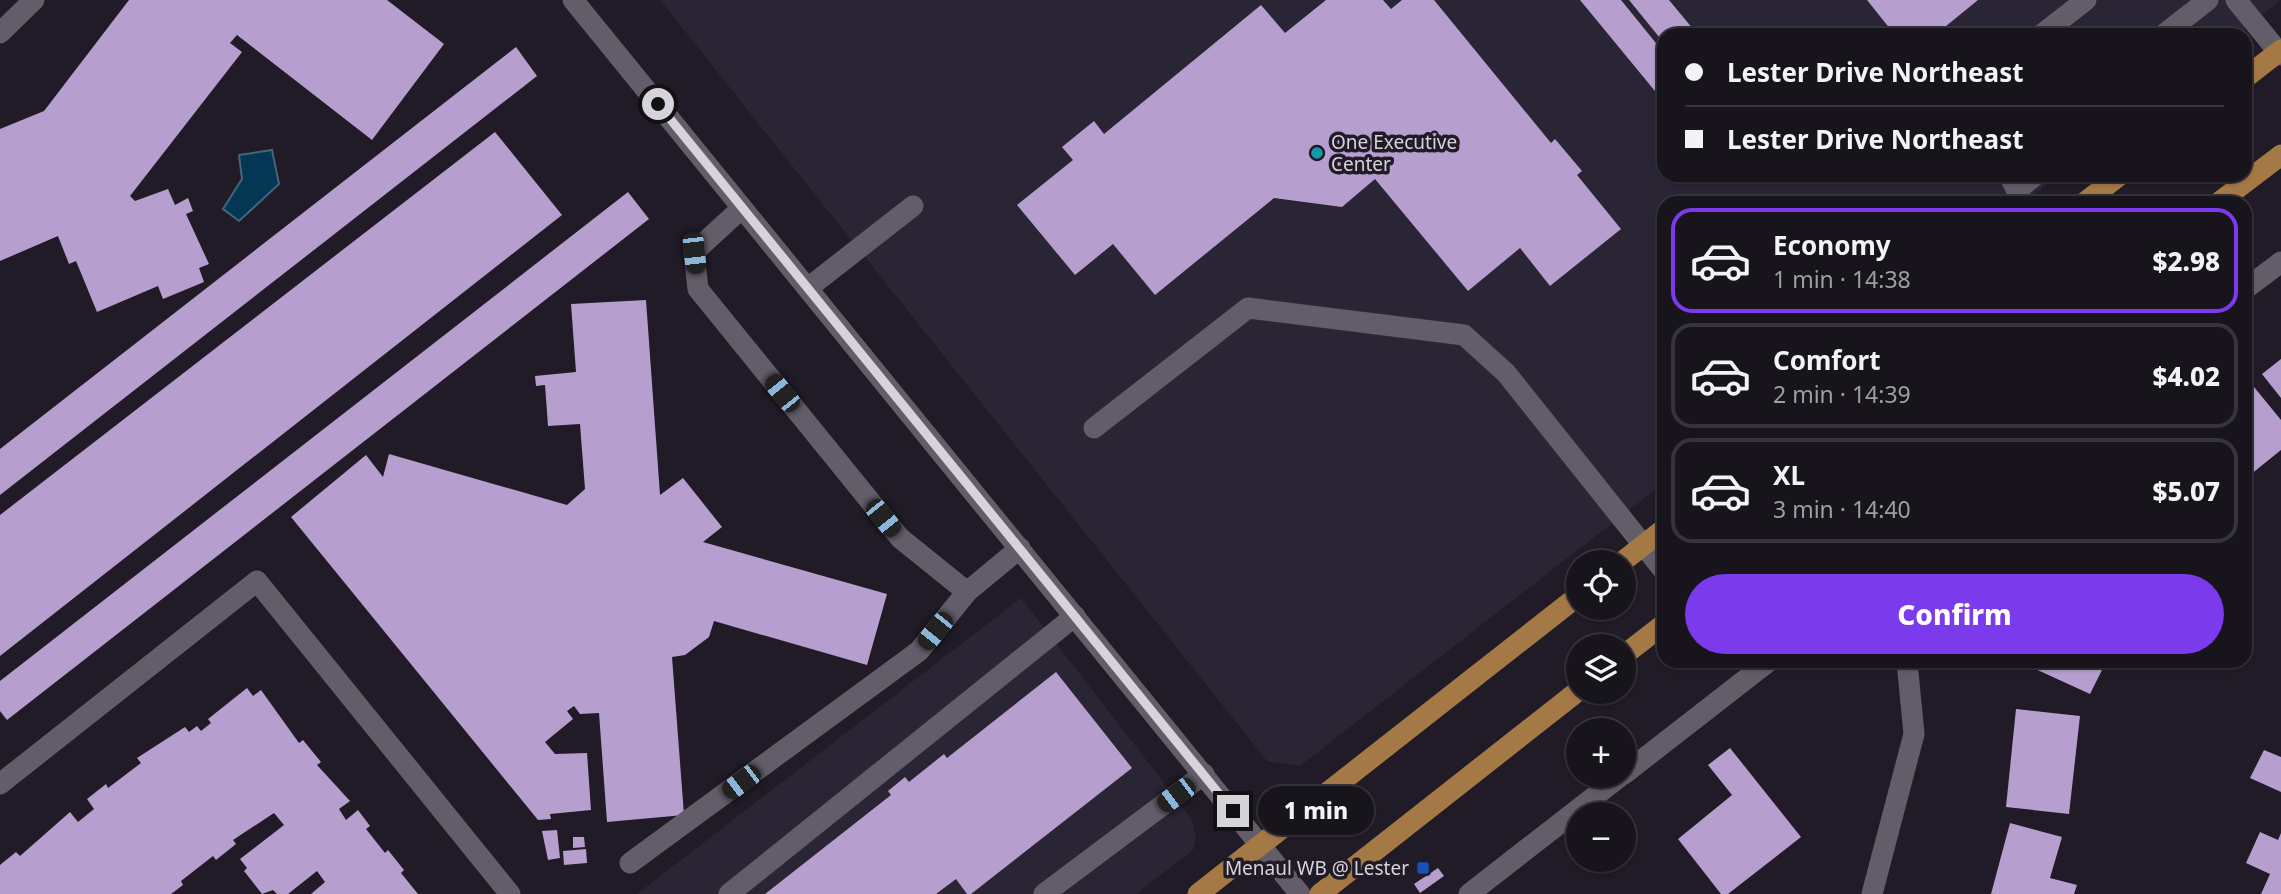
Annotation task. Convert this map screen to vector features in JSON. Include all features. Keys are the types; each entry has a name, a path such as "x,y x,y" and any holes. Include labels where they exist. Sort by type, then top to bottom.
{"main road":[{"path":"2252,73 2280,52"},
{"path":"2252,177 2281,155"},
{"path":"2093,196 2111,182"},
{"path":"2227,196 2246,182"},
{"path":"1636,551 1657,534"},
{"path":"1198,894 1566,605"},
{"path":"1636,646 1657,629"},
{"path":"1320,894 1566,700"}],"street":[{"path":"0,33 34,0"},
{"path":"573,0 1300,894"},
{"path":"2051,28 2086,0"},
{"path":"2172,28 2208,0"},
{"path":"2242,2 2280,52"},
{"path":"808,288 913,206"},
{"path":"743,208 694,253 698,289 900,538 967,592"},
{"path":"2252,284 2281,262"},
{"path":"1094,428 1248,308 1464,335 1506,373 1657,562"},
{"path":"630,863 919,650 967,592 1020,548"},
{"path":"0,784 257,581 510,894"},
{"path":"729,894 1075,616"},
{"path":"1636,764 1760,668"},
{"path":"1872,894 1914,734 1908,668"},
{"path":"1044,894 1204,774"},
{"path":"1469,894 1605,788"}],"shaded area":[{"name":"One Executive Center","path":"660,0 2281,0 2246,28 1657,28 1657,182 2050,182 2033,196 1657,196 1657,488 1578,550 1566,550 1566,559 1300,766 1267,761"},
{"path":"1021,598 1192,819 1196,838 1193,850 1136,894 637,894"}],"water":[{"path":"272,150 279,184 239,221 223,209 242,179 239,155"}],"building":[{"path":"129,0 387,0 444,44 372,140 237,35 230,43 242,52 130,196 135,201 168,189 175,205 188,198 193,211 186,214 209,264 199,268 204,282 163,299 158,286 97,312 76,261 69,264 58,236 0,261 0,129 44,111"},
{"name":"One Executive Center","path":"1326,0 1383,0 1391,9 1402,0 1434,0 1551,143 1555,139 1582,171 1577,175 1621,229 1550,286 1520,248 1468,291 1375,179 1342,207 1274,198 1155,295 1113,244 1075,275 1017,205 1073,160 1062,147 1094,121 1104,134 1261,5 1285,33"},
{"path":"1580,0 1621,0 1657,44 1657,94"},
{"path":"1629,0 1669,0 1692,28 1657,28 1657,34"},
{"path":"1867,0 1978,0 1944,28 1889,28"},
{"path":"516,47 537,76 0,495 0,449"},
{"path":"495,132 562,215 0,656 0,515"},
{"path":"628,192 649,219 7,720 0,711 0,681"},
{"path":"646,300 660,495 683,478 722,527 703,542 887,594 867,665 714,621 709,637 685,655 672,657 684,815 607,822 599,713 580,714 574,706 567,711 573,719 545,742 555,754 587,753 591,810 550,814 551,819 538,820 291,517 366,455 383,477 389,454 567,505 585,489 580,424 548,426 545,385 536,386 535,376 576,372 571,304"},
{"path":"2281,359 2281,398 2262,374"},
{"path":"2254,387 2281,420 2281,450 2252,473"},
{"path":"2033,668 2103,668 2090,694"},
{"path":"1056,672 1132,768 971,894 967,894 956,879 936,894 765,894 891,795 888,791 905,777 909,782 944,754 947,758"},
{"path":"247,688 253,696 261,690 299,743 303,740 321,762 317,765 350,801 339,809 346,820 358,810 370,826 366,829 385,853 388,850 404,870 401,873 418,894 311,894 325,882 317,871 288,894 277,894 273,890 262,894 244,871 247,868 240,859 284,825 274,813 233,840 236,844 216,860 213,856 181,881 183,885 171,894 0,894 0,865 16,852 20,856 70,812 78,822 94,809 87,799 106,784 108,788 141,763 137,758 185,727 189,732 197,726 201,731 211,723 208,719"},
{"path":"2016,709 2080,716 2069,814 2006,807"},
{"path":"1730,748 1801,837 1728,894 1721,894 1678,839 1732,795 1708,765"},
{"path":"2264,750 2281,757 2281,792 2250,778"},
{"path":"2010,823 2062,837 2050,878 2077,885 2074,894 1991,894"},
{"path":"557,830 560,858 548,860 542,831"},
{"path":"2260,832 2278,840 2281,833 2281,894 2261,894 2270,874 2246,863"},
{"path":"573,837 584,837 585,847 573,848"},
{"path":"586,849 587,863 564,865 563,851"},
{"path":"1438,868 1444,876 1420,893 1414,884"}],"place":[{"name":"One Executive Center","path":"1317,153"},
{"name":"Menaul WB @ Lester","path":"1423,868"}],"route":[{"path":"658,104 1233,811"}]}
